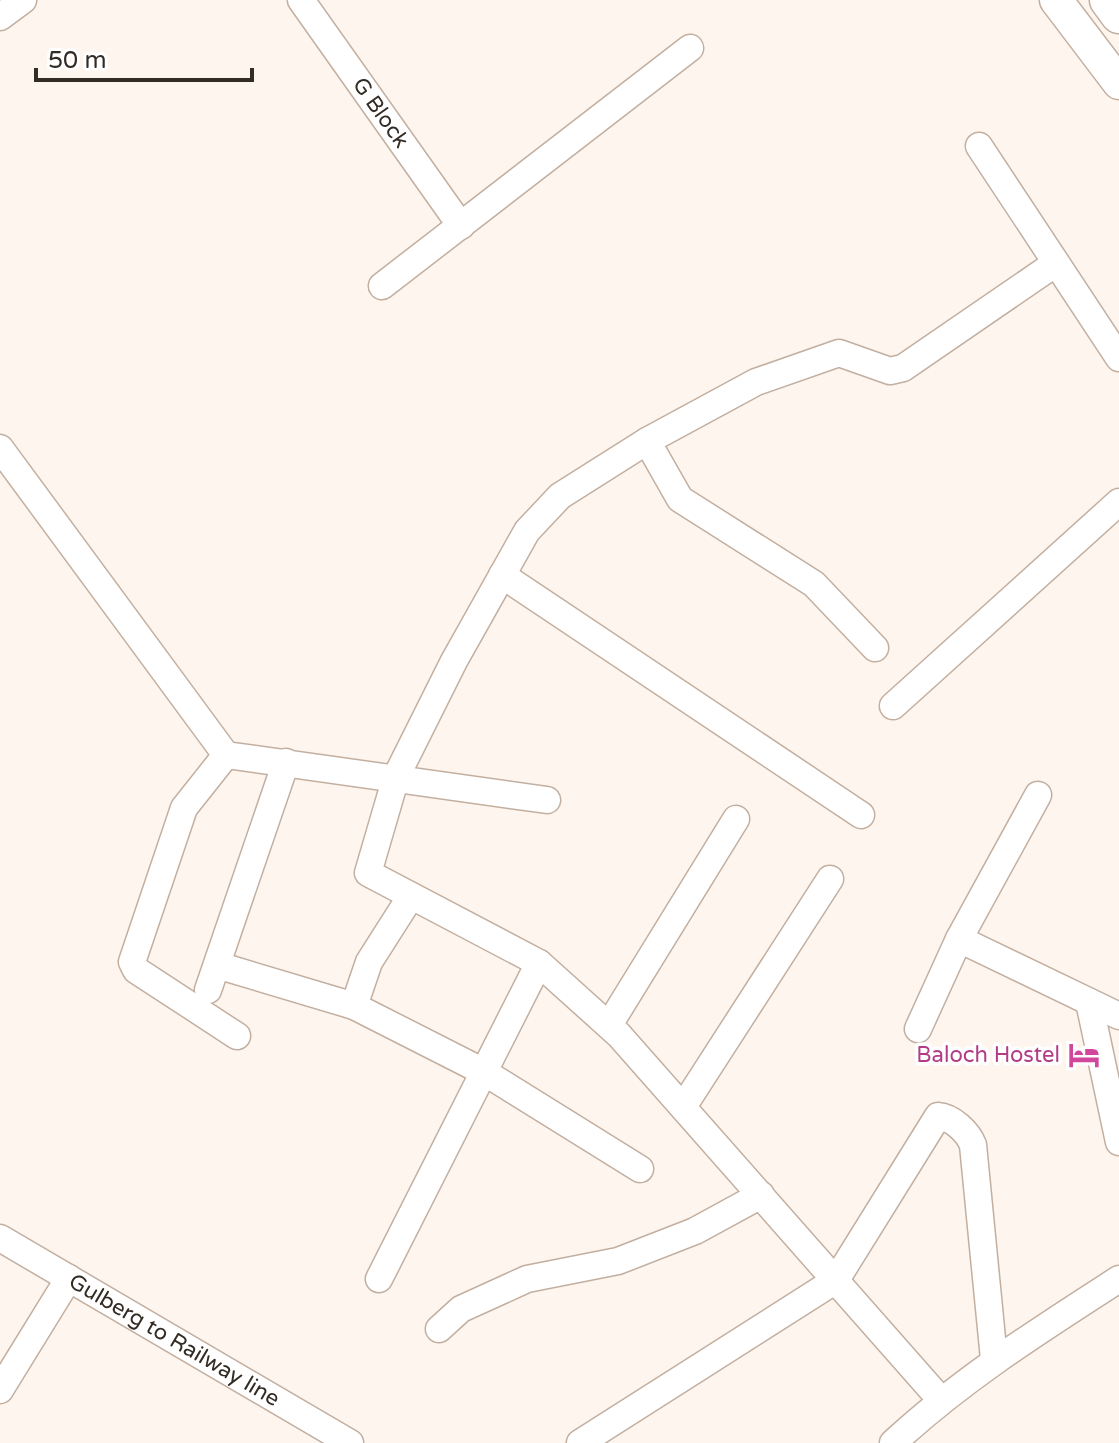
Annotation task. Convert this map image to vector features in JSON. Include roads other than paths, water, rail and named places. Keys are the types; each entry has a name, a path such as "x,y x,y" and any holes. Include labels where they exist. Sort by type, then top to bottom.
{"main road":[{"path":"1108,0 1119,15"}],"street":[{"path":"0,17 23,0"},
{"name":"G Block","path":"301,0 461,226"},
{"path":"1056,0 1119,83"},
{"path":"382,286 690,48"},
{"path":"979,146 1119,358"},
{"path":"940,1399 609,1025 539,963 368,873 396,777 454,661 527,531 560,496 647,441 756,382 839,353 890,371 903,368 1056,263"},
{"path":"647,441 680,499 814,584 875,648"},
{"path":"0,448 226,755 547,800"},
{"path":"893,706 1119,502"},
{"path":"502,575 861,815"},
{"path":"226,755 184,808 132,962 136,970 237,1036"},
{"path":"208,990 286,762"},
{"path":"918,1029 959,939 1038,795"},
{"path":"609,1025 736,819"},
{"path":"683,1107 830,879"},
{"path":"354,1006 369,962 411,896"},
{"path":"959,939 1119,1016"},
{"path":"379,1279 539,963"},
{"path":"217,965 354,1006 484,1072 640,1169"},
{"path":"1089,1002 1119,1142"},
{"path":"580,1443 836,1280 934,1119 944,1116 968,1133 973,1145 994,1359"},
{"path":"439,1329 461,1309 527,1279 618,1261 695,1231 761,1195"},
{"name":"Gulberg to Railway line","path":"0,1238 350,1443"},
{"path":"0,1390 69,1278"},
{"path":"893,1443 940,1399 994,1359 1119,1279"}],"place":[{"name":"Baloch Hostel","path":"1084,1055"}]}
